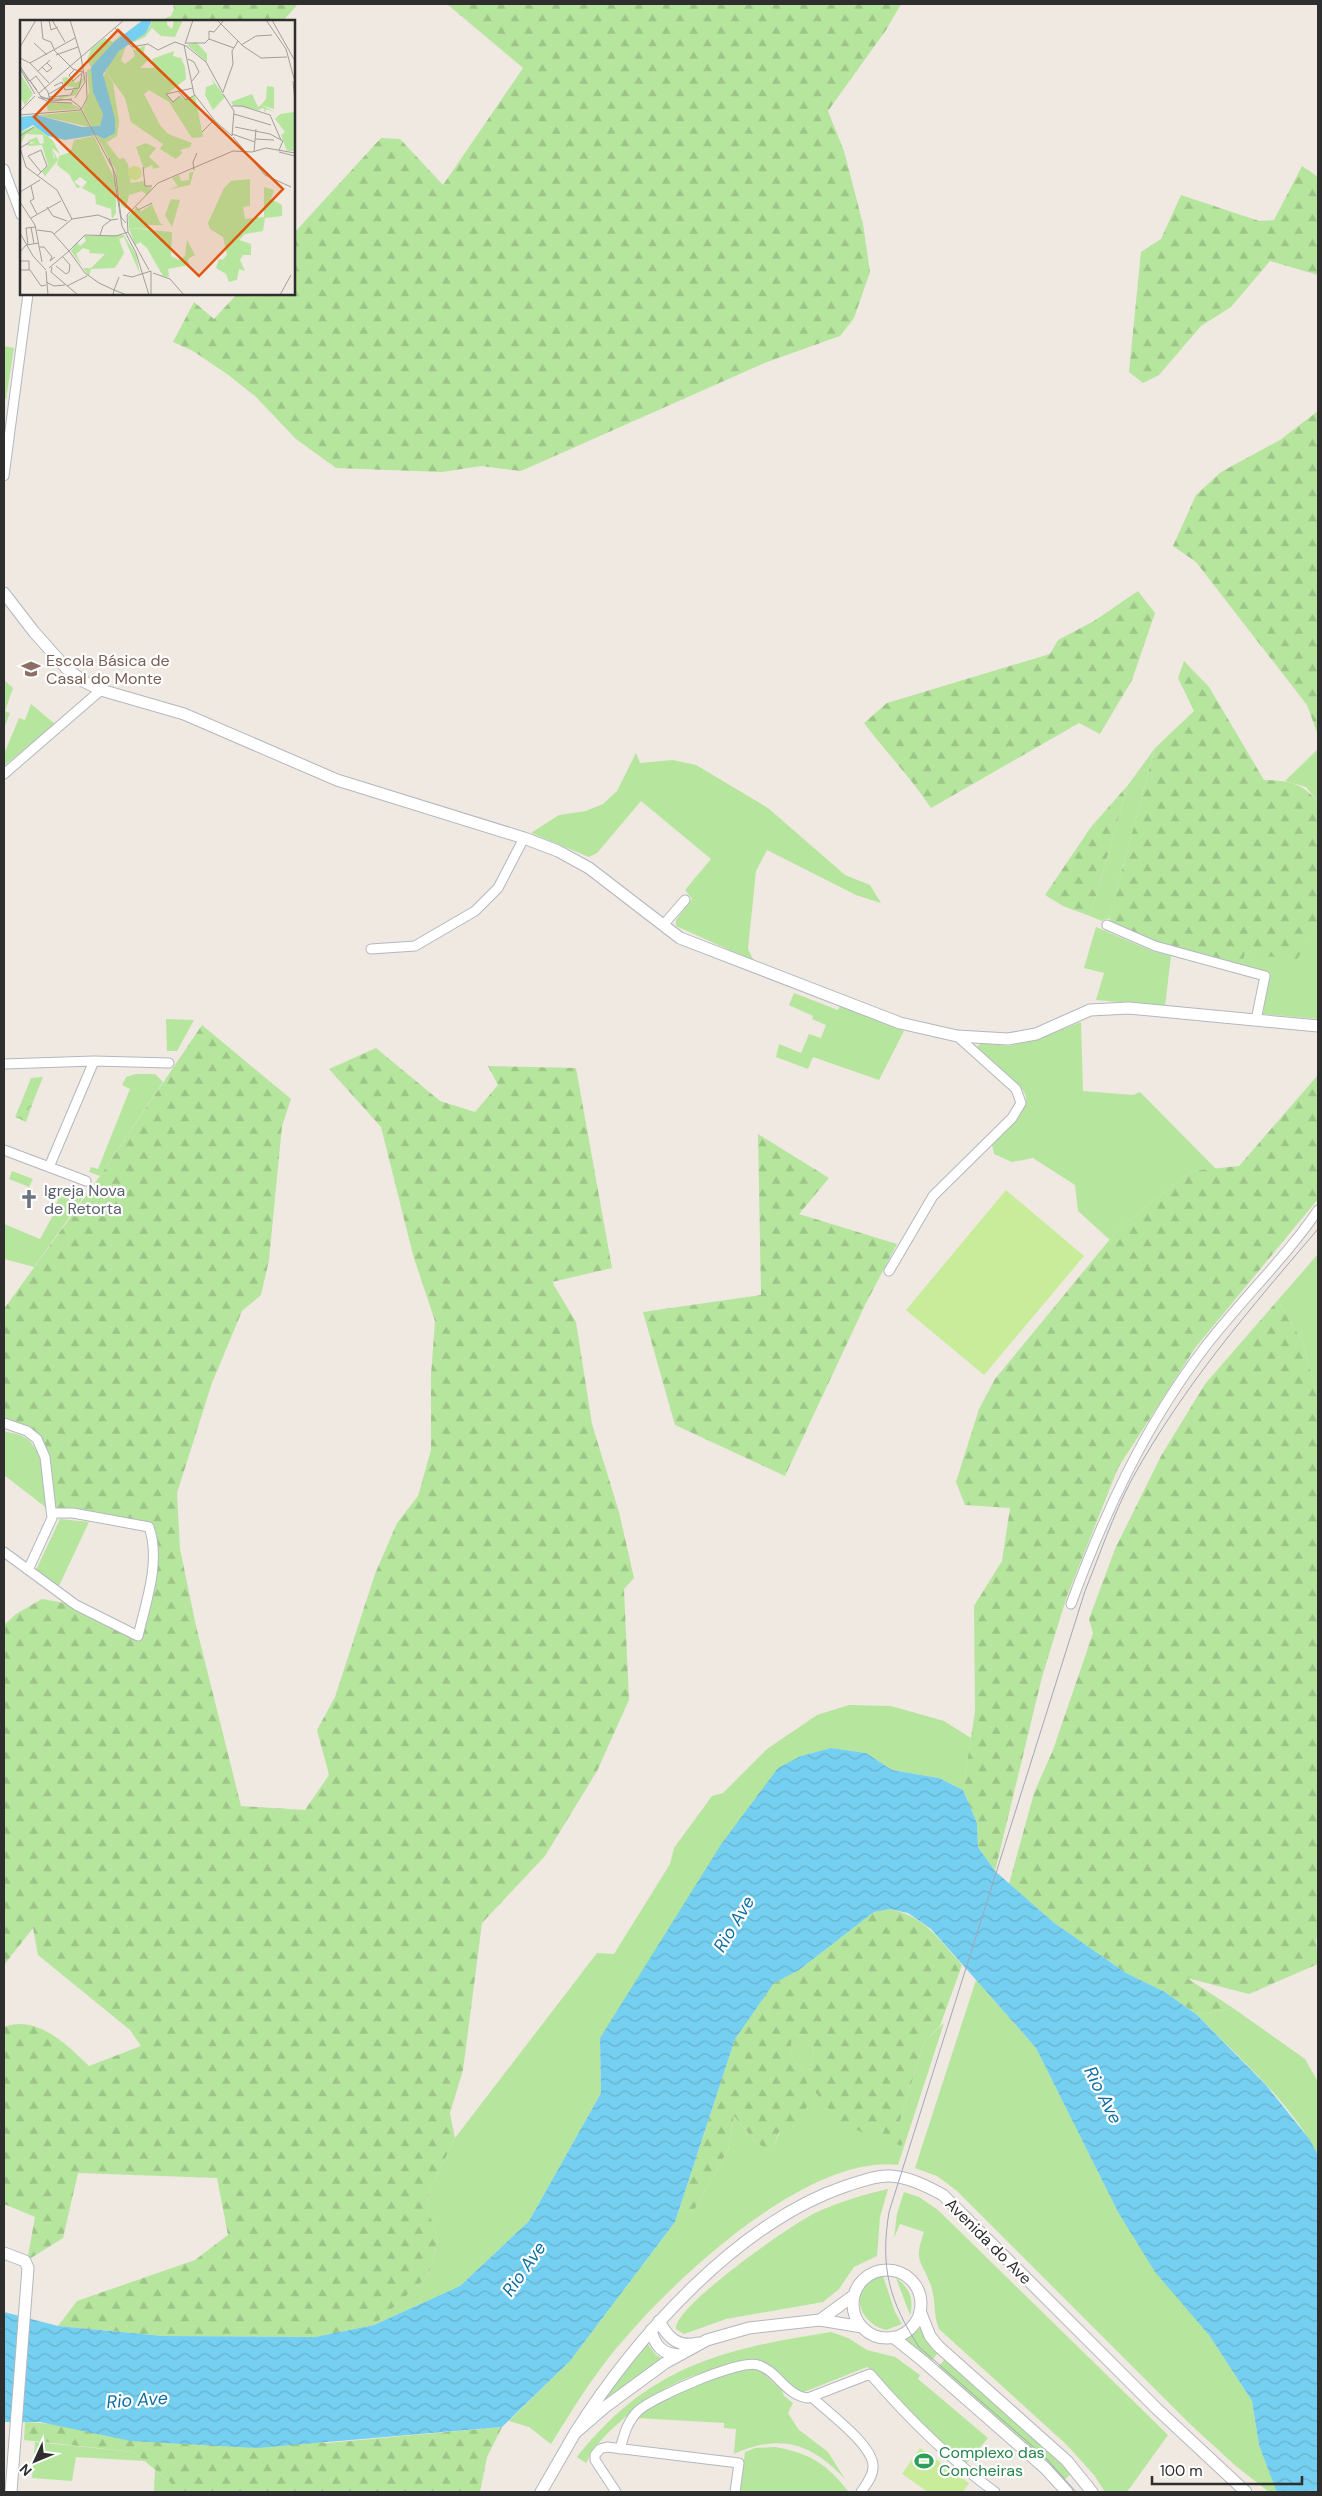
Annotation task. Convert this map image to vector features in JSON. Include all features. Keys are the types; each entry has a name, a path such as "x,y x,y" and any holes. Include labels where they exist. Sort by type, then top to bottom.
{"street":[{"path":"4,169 20,212"},
{"path":"4,476 28,295"},
{"path":"4,593 34,632 67,669 82,681 101,690 184,714 337,780 524,838 558,851 589,868 680,938 900,1023 957,1036 1008,1039 1036,1034 1090,1010 1129,1008 1318,1026"},
{"path":"4,774 101,690"},
{"path":"371,949 415,946 475,911 498,888 524,838"},
{"path":"664,924 685,900"},
{"path":"1107,925 1155,946 1265,976 1256,1020"},
{"path":"889,1271 932,1196 1012,1118 1021,1104 1016,1089 957,1036"},
{"path":"49,1167 94,1062"},
{"path":"4,1064 169,1063"},
{"path":"4,1150 86,1181"},
{"path":"1071,1604 1092,1545 1129,1465 1166,1402 1202,1351 1318,1210"},
{"path":"4,1423 27,1431 37,1439 45,1457 52,1518 28,1570"},
{"path":"4,1552 76,1604 138,1636 153,1570 152,1536 149,1527 73,1514 52,1513"},
{"name":"Avenida do Ave","path":"541,2492 575,2433 613,2376 678,2300 728,2256 771,2224 807,2202 866,2179 890,2176 914,2181 943,2195 1157,2409 1246,2492"},
{"path":"4,2253 25,2261 28,2268 11,2492"},
{"path":"862,2327 856,2318 853,2307 853,2296 858,2286 865,2277 875,2272 892,2270 903,2273 912,2280 918,2289 921,2300 920,2311 930,2336 938,2346 1067,2461 1092,2492"},
{"path":"820,2320 853,2296"},
{"path":"655,2326 680,2344 692,2344 749,2328 820,2320 862,2327 882,2337 893,2337 908,2330 920,2311"},
{"path":"655,2326 657,2346 664,2352 679,2355"},
{"path":"893,2337 1045,2468 1067,2492"},
{"path":"575,2433 628,2389 679,2355 707,2340"},
{"path":"620,2449 628,2424 639,2411 656,2398 674,2389 748,2364 762,2366 798,2397 812,2396 870,2374 922,2432 960,2466 995,2492"},
{"path":"812,2396 855,2436 867,2450 873,2465 869,2482 861,2492"},
{"path":"616,2492 596,2460 595,2454 600,2449 620,2449 739,2463 735,2492"}],"green space":[{"path":"173,4 298,4 284,20 161,20 171,16 174,9"},
{"path":"447,4 901,4 886,30 828,111 844,151 863,224 870,272 854,318 840,336 767,362 521,471 481,466 442,472 336,468 296,439 255,396 227,374 193,351 173,342 194,302 214,319 236,295 295,295 295,232 381,138 400,139 443,185 523,68"},
{"path":"1302,166 1318,177 1318,275 1270,261 1231,307 1201,326 1159,375 1143,383 1129,372 1141,252 1161,239 1181,195 1259,221 1274,220"},
{"path":"4,346 14,348 6,399 4,399"},
{"path":"1318,411 1318,735 1307,705 1196,562 1173,546 1196,495 1221,472 1280,440"},
{"path":"1138,591 1155,613 1132,680 1100,734 1079,723 931,808 864,723 887,703 1050,654 1058,640 1094,621"},
{"path":"1184,661 1209,687 1264,780 1294,784 1306,790 1318,802 1318,922 1297,960 1245,953 1242,966 1157,943 1113,924 1109,918 1155,748 1194,711 1178,678"},
{"path":"4,680 13,688 5,711 10,713 4,728"},
{"path":"31,704 55,724 4,766 4,754 19,718 25,720"},
{"path":"1155,748 1109,918 1102,921 1090,916 1128,785"},
{"path":"1318,749 1318,802 1306,787 1285,781"},
{"path":"636,753 640,763 673,760 696,765 768,808 845,875 870,885 881,903 856,895 767,850 756,871 748,949 754,961 676,926 676,920 692,899 685,890 711,859 641,801 597,853 589,857 531,833 559,815 586,811 603,804 617,791"},
{"path":"1128,785 1090,916 1063,906 1045,895 1091,827"},
{"path":"1318,922 1318,1019 1263,1014 1269,974 1242,966 1245,953 1297,959"},
{"path":"1096,927 1152,951 1171,956 1165,1006 1096,1000 1104,973 1084,968"},
{"path":"794,993 838,1010 840,1006 904,1031 879,1080 813,1057 808,1069 776,1057 779,1044 801,1053 809,1034 821,1038 826,1025 812,1019 813,1016 789,1005"},
{"path":"166,1019 194,1020 177,1051 167,1051"},
{"path":"1081,1022 1083,1091 1133,1095 1140,1092 1216,1169 1192,1171 1120,1227 1110,1240 1078,1211 1075,1185 1033,1158 1012,1162 994,1154 992,1144 1012,1124 1023,1109 1026,1099 1023,1090 990,1063 977,1047 981,1043 1009,1046 1037,1039"},
{"path":"202,1025 291,1099 282,1126 269,1260 261,1295 242,1311 212,1383 177,1493 180,1549 196,1626 241,1806 305,1810 329,1775 317,1730 335,1697 375,1574 397,1523 418,1496 431,1450 431,1375 435,1321 413,1255 381,1127 329,1069 376,1048 440,1101 475,1112 498,1085 488,1066 576,1068 612,1268 552,1282 576,1322 592,1424 619,1512 634,1578 624,1589 629,1700 597,1771 545,1856 482,1923 463,2070 450,2113 455,2138 430,2190 427,2206 438,2240 428,2276 374,2325 315,2337 163,2336 58,2326 77,2301 195,2260 228,2235 217,2178 78,2173 63,2238 31,2258 28,2256 35,2217 4,2204 4,2027 16,2024 40,2028 61,2041 89,2066 141,2046 130,2030 38,1955 33,1928 4,1965 4,1625 16,1614 42,1599 76,1605 138,1636 153,1570 149,1527 52,1513 37,1439 4,1422 4,1309 100,1176"},
{"path":"136,1074 155,1074 163,1082 100,1176 89,1172 91,1167 98,1169 130,1089 122,1085 126,1077"},
{"path":"1318,1075 1318,1199 1195,1348 1118,1468 1067,1596 1042,1677 995,1871 978,1847 977,1823 963,1790 975,1711 974,1606 1002,1561 1010,1508 965,1505 956,1482 979,1409 995,1379 1120,1227 1192,1171 1239,1166"},
{"path":"43,1077 33,1102 23,1098 31,1078"},
{"path":"23,1098 33,1102 26,1122 15,1117"},
{"path":"758,1134 829,1178 799,1214 897,1244 865,1305 785,1476 675,1425 643,1312 761,1295"},
{"path":"12,1171 33,1179 29,1187 9,1179"},
{"path":"73,1190 85,1195 34,1267 4,1259 4,1224 40,1239 51,1219 61,1191 71,1195"},
{"path":"1006,1190 1084,1256 984,1375 906,1310"},
{"path":"1318,1254 1318,1386 1315,1388 1303,1343 1278,1300"},
{"path":"1278,1300 1303,1343 1315,1388 1318,1386 1318,1938 1316,1939 1318,1964 1249,1994 1187,1978 1233,2008 1197,2015 1165,1992 1126,1973 1053,1922 1009,1884 1034,1793 1053,1750 1093,1633 1089,1619 1115,1549 1161,1456 1205,1384"},
{"path":"4,1431 26,1438 37,1452 45,1481 48,1509 4,1475"},
{"path":"60,1519 89,1522 58,1588 36,1570"},
{"path":"849,1705 891,1706 944,1721 971,1738 963,1790 939,1778 892,1770 866,1753 831,1748 801,1756 600,2038 601,2093 529,2221 460,2286 374,2325 428,2276 438,2240 427,2206 430,2190 455,2138 597,1953 614,1954 670,1864 674,1848 712,1796 723,1793 767,1749 817,1715"},
{"path":"890,1909 923,1924 939,1938 962,1965 940,2026 924,2042 900,2121 908,2129 901,2146 881,2137 884,2131 878,2126 867,2135 838,2120 816,2093 810,2066 814,2049 802,2034 792,2039 790,2055 806,2074 809,2101 796,2132 779,2132 771,2153 755,2141 734,2116 728,2150 692,2214 680,2207 735,2039 774,1982 799,1970 874,1912"},
{"path":"976,1980 1036,2048 1118,2212 1209,2335 1252,2401 1259,2445 1278,2492 1269,2492 1237,2467 1191,2425 957,2191 937,2176 915,2168"},
{"path":"1233,2008 1305,2059 1318,2082 1318,2155 1293,2116 1278,2098 1197,2015"},
{"path":"944,2023 898,2165 863,2167 826,2178 788,2198 750,2223 713,2251 651,2310 616,2349 586,2388 551,2444 529,2427 509,2421 570,2361 675,2222 680,2207 692,2214 728,2150 734,2116 755,2141 771,2152 806,2074 790,2055 792,2038 803,2034 814,2049 810,2066 884,2131 900,2121 924,2042"},
{"path":"888,2189 880,2217 877,2256 854,2267 839,2289 823,2302 726,2319 684,2334 676,2329 680,2318 693,2303 736,2267 802,2220 851,2199"},
{"path":"904,2192 919,2197 938,2210 1168,2435 1127,2492 1105,2492 1094,2475 1067,2445 939,2329 933,2291 919,2256 924,2232 900,2224 894,2238 897,2214"},
{"path":"883,2276 895,2312 902,2324 886,2330 875,2325 867,2318 860,2302 861,2293 865,2285 872,2279"},
{"path":"896,2278 905,2286 910,2294 910,2315"},
{"path":"921,2327 940,2351 929,2363 904,2342"},
{"path":"831,2332 848,2338 867,2350 895,2357 920,2375 918,2379 988,2438 965,2465 930,2433 872,2370 867,2367 804,2392 796,2390 767,2365 732,2367 703,2373 668,2387 621,2421 593,2449 586,2463 577,2457 604,2426 632,2401 660,2382 690,2367 722,2355 755,2346"},
{"path":"647,2343 656,2355 663,2359 598,2410 603,2397"},
{"path":"947,2357 1073,2472 1062,2482 936,2369"},
{"path":"757,2368 782,2390 784,2396 793,2403 788,2413 798,2429 828,2452 845,2479 820,2457 794,2445 781,2443 766,2444 734,2454 736,2429 724,2428 724,2423 637,2418 647,2409 676,2393 711,2379"},
{"path":"25,2422 327,2443 502,2427 487,2457 480,2492 171,2492 171,2483 134,2452 24,2440"},
{"path":"35,2442 134,2452 145,2461 76,2457 72,2481 32,2478"},
{"path":"775,2447 798,2452 816,2461 832,2473 848,2491 742,2492 740,2488 745,2452 755,2448"},
{"name":"Complexo das Concheiras","path":"920,2448 969,2483 963,2492 928,2492 902,2474"},
{"path":"155,2470 171,2483 171,2492 154,2492"}],"water":[{"name":"Rio Ave","path":"831,1748 866,1753 892,1770 939,1778 963,1790 977,1823 978,1847 995,1871 1053,1922 1126,1973 1165,1992 1197,2015 1266,2085 1310,2140 1318,2155 1318,2492 1278,2492 1276,2490 1259,2445 1252,2401 1209,2335 1155,2272 1118,2212 1036,2048 931,1929 908,1913 890,1909 874,1912 799,1970 774,1983 735,2039 675,2222 570,2361 502,2427 257,2448 131,2441 40,2422 4,2422 4,2312 58,2326 163,2336 315,2337 374,2325 460,2286 529,2221 601,2093 600,2038 722,1843 778,1768 801,1756"}],"tram line":[{"path":"1076,2492 1046,2458 919,2347 900,2314 889,2283 886,2250 889,2212 1085,1591 1119,1506 1132,1479 1173,1412 1219,1349 1318,1229"}],"place":[{"name":"Escola Básica de Casal do Monte","path":"31,669"},
{"name":"Igreja Nova de Retorta","path":"29,1199"},
{"name":"Complexo das Concheiras","path":"924,2461"}]}
